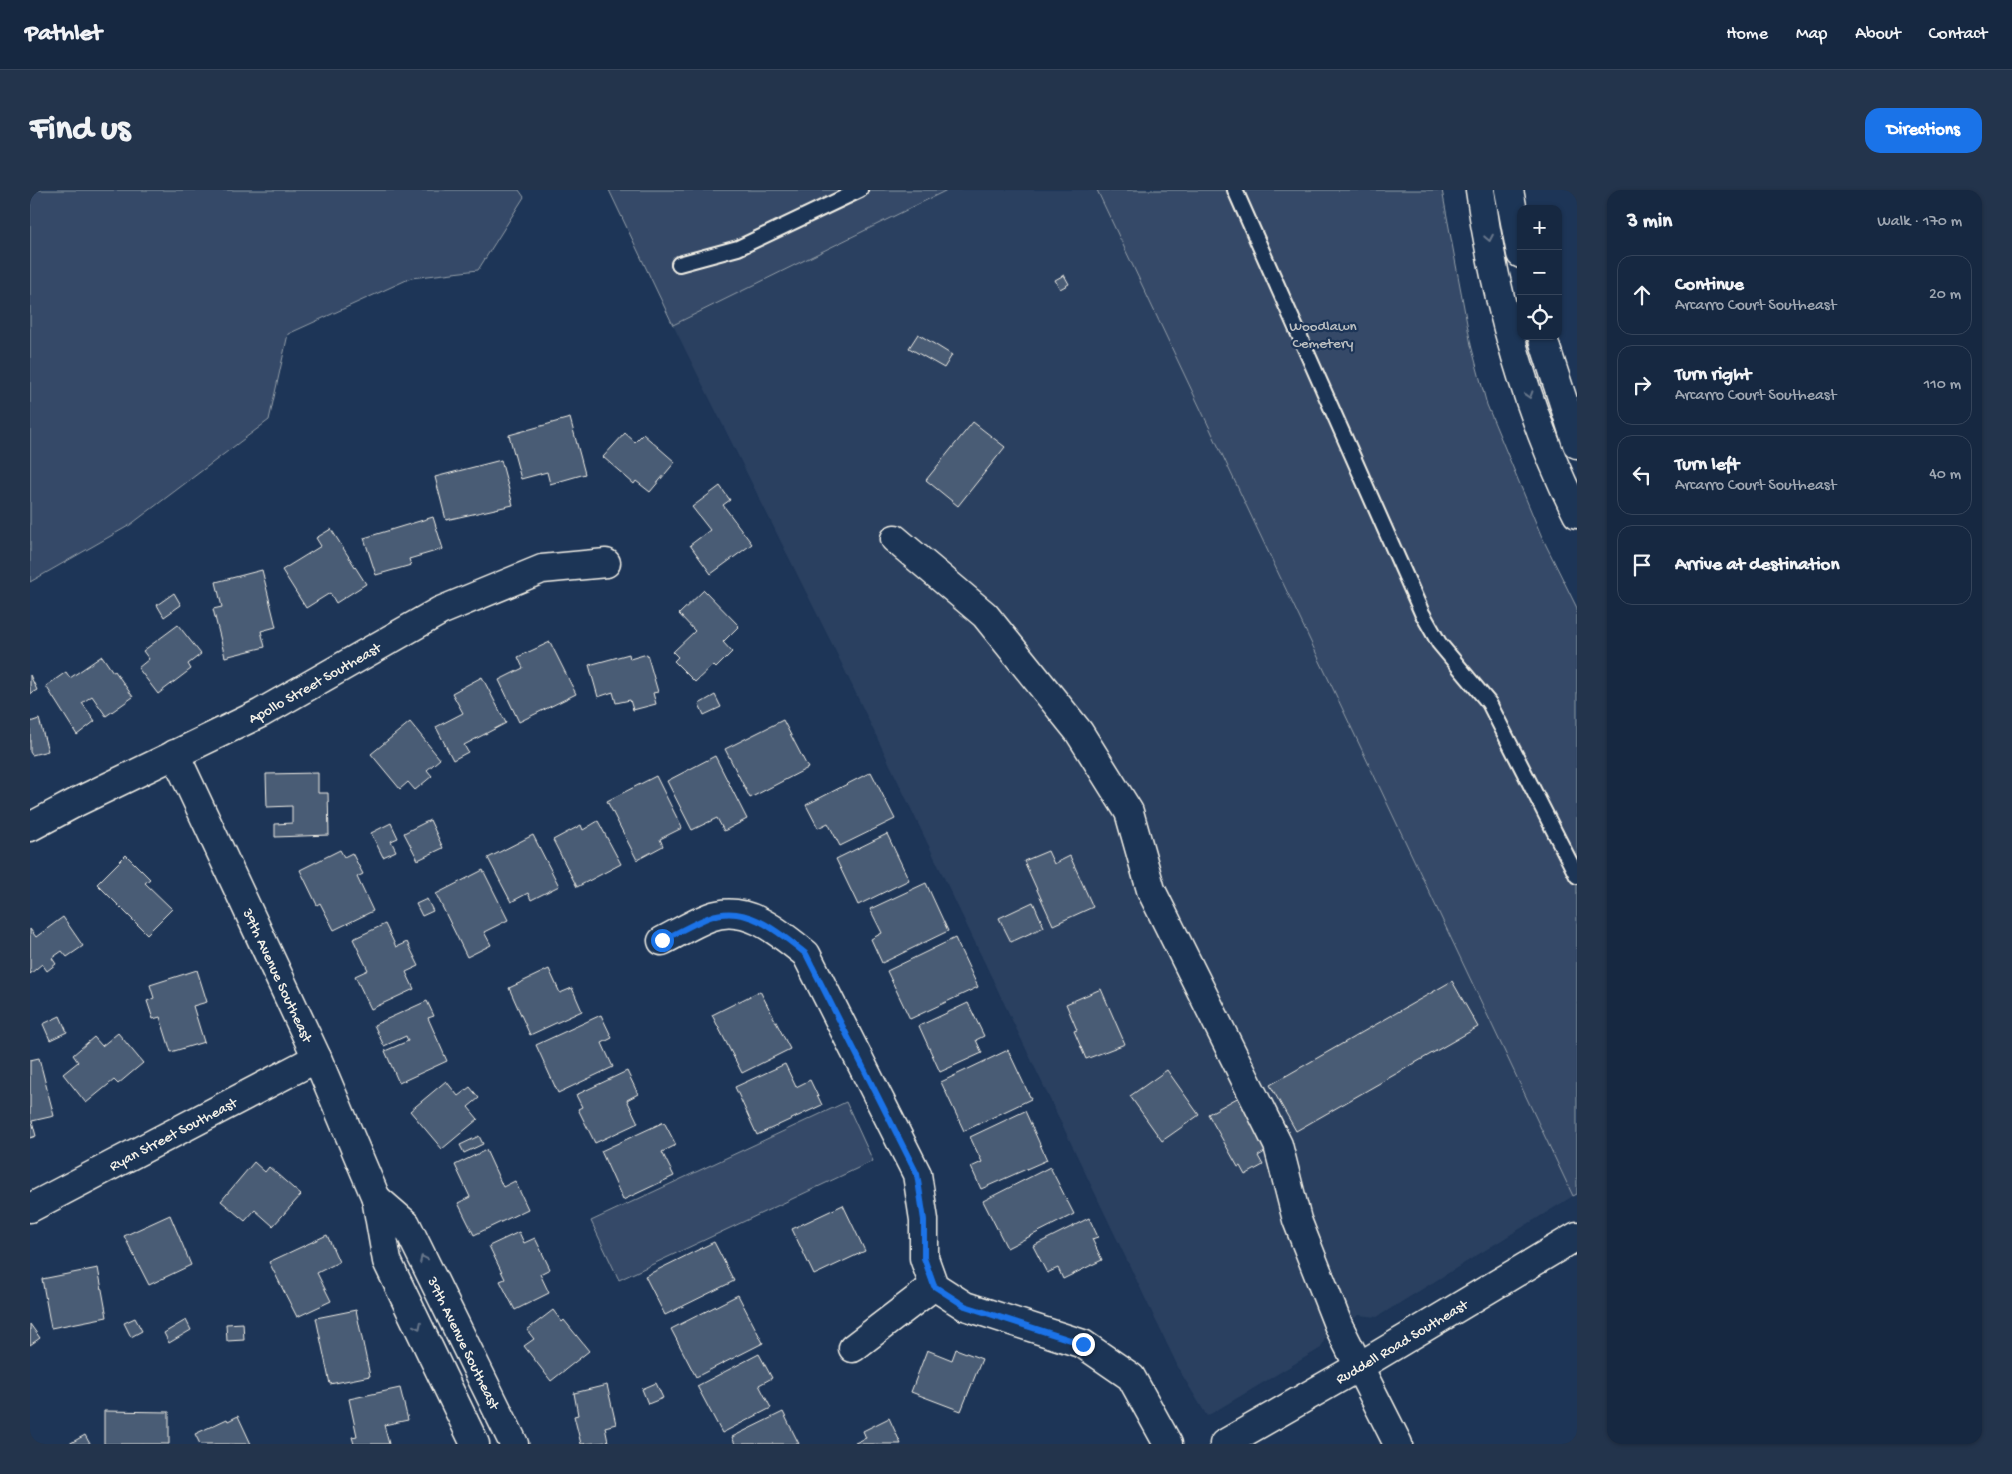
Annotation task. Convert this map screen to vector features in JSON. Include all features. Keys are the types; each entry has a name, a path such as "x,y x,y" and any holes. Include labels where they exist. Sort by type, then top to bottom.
{"street":[{"path":"1480,190 1501,297 1531,400 1561,482 1577,514"},
{"path":"1509,190 1520,250"},
{"path":"1543,340 1577,444"},
{"path":"895,539 985,615 1079,732 1129,812 1151,890 1278,1145 1297,1220 1339,1327 1398,1444"},
{"name":"Apollo Street Southeast","path":"30,827 261,712 440,611 542,569 606,564"},
{"name":"39th Avenue Southeast","path":"175,754 317,1058 376,1198 387,1261 475,1444"},
{"path":"662,940 712,916 743,914 775,929 806,954 917,1174 924,1220 924,1258 934,1286 965,1306 1083,1344 1132,1377 1168,1444"},
{"name":"Ryan Street Southeast","path":"30,1208 317,1058"},
{"name":"39th Avenue Southeast","path":"376,1198 406,1224 514,1444"},
{"name":"Ruddell Road Southeast","path":"1224,1444 1360,1366 1577,1236"},
{"path":"853,1348 934,1286"}],"lane":[{"path":"679,264 738,248 860,190"},
{"path":"1235,190 1422,613 1439,643 1489,703 1577,876"}],"shaded area":[{"path":"947,190 1097,190 1573,1196 1377,1317 1359,1315 1326,1335 1321,1348 1207,1416 1181,1373 838,656 673,325"}],"green space":[{"path":"30,190 519,190 524,197 478,270 411,278 288,334 269,420 130,525 30,582"},
{"path":"609,190 947,190 673,325"},
{"name":"Woodlawn Cemetery","path":"1097,190 1442,190 1471,345 1487,405 1541,535 1577,608 1577,1194 1573,1196"},
{"path":"846,1102 873,1161 619,1280 591,1221"}],"building":[{"path":"1064,275 1069,284 1060,289 1055,280"},
{"path":"918,334 952,355 944,368 909,348"},
{"path":"570,418 585,474 550,484 547,472 521,479 509,435"},
{"path":"973,422 1005,447 958,506 926,480"},
{"path":"625,433 635,442 643,434 675,462 650,492 636,481 634,484 603,457"},
{"path":"501,460 513,505 446,520 435,477"},
{"path":"720,486 730,500 723,505 752,544 711,574 690,545 710,530 692,507"},
{"path":"433,517 443,549 409,559 411,565 376,575 364,538"},
{"path":"331,529 366,584 336,603 330,593 306,608 282,570 321,546 316,538"},
{"path":"262,570 276,627 261,631 265,647 225,657 213,609 222,607 216,582"},
{"path":"704,590 739,626 723,642 732,652 716,668 713,665 695,682 674,661 678,657 673,652 695,631 679,614"},
{"path":"174,593 181,605 164,617 157,605"},
{"path":"178,625 201,654 188,664 191,669 158,694 138,668 149,659 143,651"},
{"path":"550,642 576,694 519,722 499,680 523,668 518,657"},
{"path":"629,654 630,659 647,654 658,692 653,693 656,704 633,710 630,700 616,703 613,692 598,697 589,665"},
{"path":"102,656 133,697 106,716 92,696 82,703 95,721 77,735 46,686 66,672 70,678"},
{"path":"30,675 37,690 30,694"},
{"path":"482,677 506,723 464,745 468,752 453,760 436,727 463,713 452,693"},
{"path":"715,695 721,707 704,715 699,704"},
{"path":"39,719 48,751 32,755 30,752 30,722"},
{"path":"783,720 808,768 750,798 725,749"},
{"path":"410,722 440,759 427,770 432,776 415,790 408,782 400,789 371,754"},
{"path":"715,756 747,819 724,831 717,818 692,830 667,781"},
{"path":"871,772 895,819 840,846 828,823 818,828 806,805"},
{"path":"318,773 318,793 328,793 329,835 275,837 275,824 292,823 292,806 267,807 266,774"},
{"path":"656,776 682,828 660,839 663,846 637,860 607,801"},
{"path":"430,820 443,848 418,860 404,833"},
{"path":"598,821 621,864 577,887 553,840 581,825 583,830"},
{"path":"391,823 398,838 391,841 396,851 383,857 371,833"},
{"path":"887,834 909,880 858,905 836,859"},
{"path":"533,835 559,886 531,900 528,893 511,902 488,858"},
{"path":"340,850 344,857 352,853 363,874 357,877 373,911 334,930 320,903 317,905 300,870"},
{"path":"1048,851 1054,864 1070,856 1093,907 1053,925 1024,861"},
{"path":"126,855 150,879 145,883 172,909 147,934 97,884"},
{"path":"483,870 508,920 484,932 491,945 467,957 436,894"},
{"path":"926,883 948,931 882,963 871,939 882,933 870,909"},
{"path":"427,899 433,911 422,916 416,904"},
{"path":"1033,902 1044,927 1011,942 999,918"},
{"path":"63,917 83,946 67,957 62,951 52,958 56,964 47,971 42,964 30,974 30,929 36,937"},
{"path":"385,924 396,947 407,942 419,966 406,972 414,989 371,1009 355,976 368,970 353,939"},
{"path":"955,938 978,987 910,1019 887,971"},
{"path":"549,969 560,993 572,988 582,1011 530,1035 509,988"},
{"path":"197,970 207,1002 193,1006 204,1042 171,1052 160,1017 153,1019 147,1001 154,998 150,985"},
{"path":"1452,981 1478,1027 1296,1131 1270,1085"},
{"path":"1101,989 1125,1044 1086,1059 1074,1031 1077,1030 1066,1004"},
{"path":"760,991 790,1049 742,1073 712,1015"},
{"path":"427,1001 434,1016 428,1018 447,1061 399,1083 385,1051 408,1041 406,1036 384,1046 374,1025"},
{"path":"968,1003 984,1036 976,1040 982,1053 940,1072 919,1026"},
{"path":"601,1015 612,1038 602,1043 613,1067 558,1093 536,1045"},
{"path":"60,1016 67,1032 50,1040 43,1024"},
{"path":"118,1033 143,1063 118,1084 114,1080 86,1103 63,1074 78,1062 73,1055 94,1037 102,1046"},
{"path":"1008,1050 1031,1099 964,1131 941,1082"},
{"path":"39,1058 54,1116 32,1121 36,1136 30,1138 30,1060"},
{"path":"785,1064 796,1087 810,1080 822,1105 757,1135 735,1087"},
{"path":"1167,1070 1199,1115 1162,1141 1130,1096"},
{"path":"627,1071 638,1094 627,1100 638,1123 595,1143 578,1109 582,1107 576,1095"},
{"path":"446,1081 458,1096 470,1087 479,1098 468,1107 478,1119 442,1149 410,1111"},
{"path":"1239,1097 1268,1150 1258,1156 1263,1165 1245,1175 1240,1166 1238,1167 1208,1114"},
{"path":"1025,1111 1047,1160 981,1189 971,1167 982,1162 970,1137"},
{"path":"664,1122 676,1145 662,1152 674,1176 623,1200 601,1151"},
{"path":"479,1136 483,1144 464,1153 460,1145"},
{"path":"486,1150 503,1187 515,1181 528,1209 474,1235 458,1203 470,1197 455,1165"},
{"path":"254,1162 265,1172 269,1167 301,1195 273,1226 255,1210 245,1221 221,1201"},
{"path":"1050,1167 1074,1214 1007,1248 983,1201"},
{"path":"843,1205 865,1251 814,1275 792,1229"},
{"path":"170,1215 191,1265 149,1285 124,1236"},
{"path":"1089,1218 1098,1237 1092,1239 1102,1260 1063,1279 1058,1268 1047,1273 1033,1246"},
{"path":"519,1232 524,1243 535,1238 550,1269 540,1274 549,1293 515,1310 500,1281 505,1279 489,1246"},
{"path":"327,1235 339,1262 317,1273 331,1301 297,1317 269,1262"},
{"path":"714,1242 734,1281 665,1315 645,1276"},
{"path":"98,1268 107,1317 51,1328 42,1279"},
{"path":"738,1295 763,1343 696,1377 671,1329"},
{"path":"356,1310 370,1376 330,1384 316,1318"},
{"path":"553,1310 562,1322 564,1320 589,1351 551,1381 524,1346 534,1339 527,1330"},
{"path":"135,1318 142,1331 131,1337 124,1323"},
{"path":"186,1320 191,1330 169,1343 164,1333"},
{"path":"243,1323 244,1340 227,1341 226,1324"},
{"path":"30,1324 40,1338 30,1345"},
{"path":"956,1349 982,1359 961,1411 911,1392 927,1350 952,1360"},
{"path":"759,1354 772,1378 759,1385 771,1408 722,1433 697,1386"},
{"path":"656,1383 663,1398 648,1404 642,1389"},
{"path":"607,1385 616,1424 605,1427 608,1442 581,1444 574,1416 578,1415 574,1393"},
{"path":"400,1388 408,1420 384,1425 389,1444 354,1444 352,1437 357,1436 349,1399"},
{"path":"104,1411 169,1412 169,1444 104,1444"},
{"path":"783,1412 799,1444 735,1444 732,1437"},
{"path":"238,1416 251,1444 200,1444 195,1434"},
{"path":"889,1418 901,1444 853,1444 866,1438 863,1431"},
{"path":"85,1435 90,1444 69,1444"}],"route":[{"path":"662,940 712,916 743,914 775,929 806,954 917,1174 924,1220 924,1258 934,1286 965,1306 1083,1344"}]}
